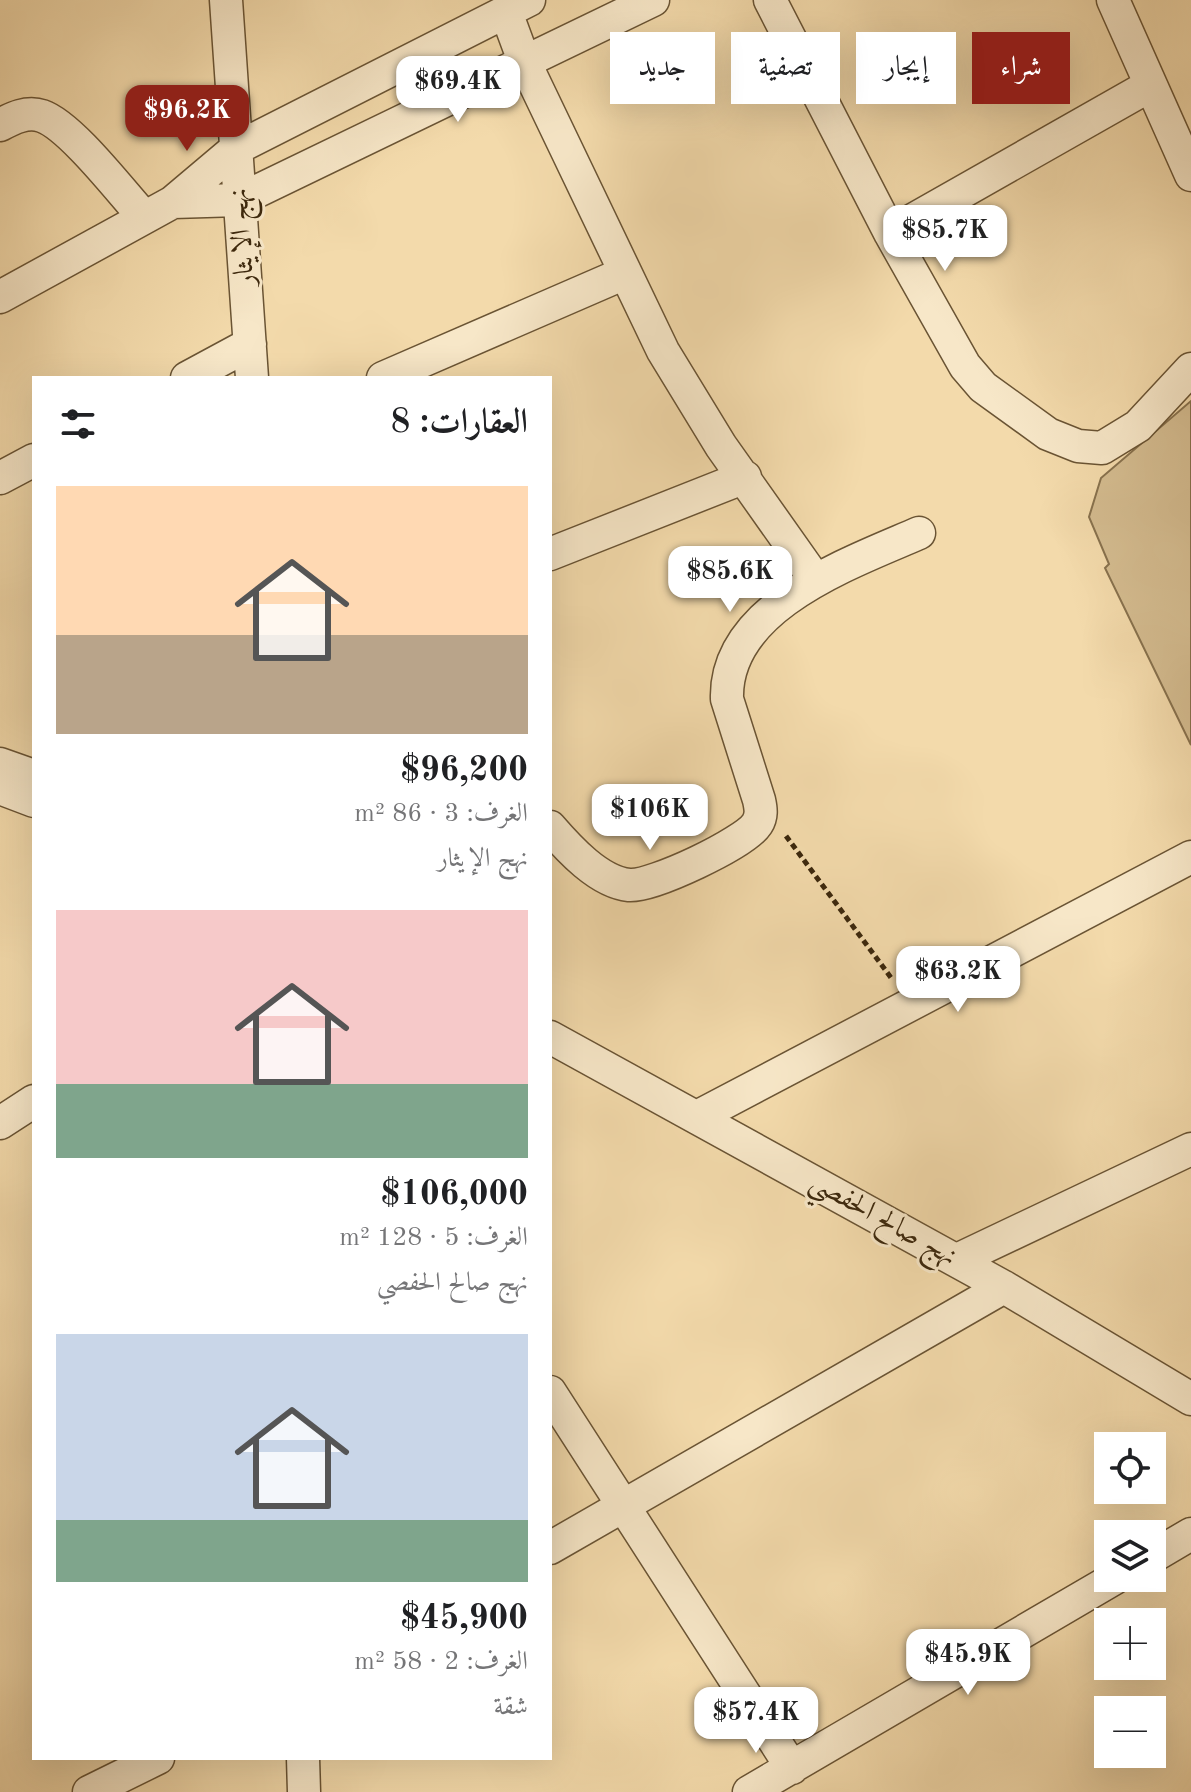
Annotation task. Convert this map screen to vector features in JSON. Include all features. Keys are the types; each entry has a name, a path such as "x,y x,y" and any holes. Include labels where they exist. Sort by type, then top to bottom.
{"street":[{"name":"نهج الإيثار","path":"226,0 252,376"},
{"path":"173,202 239,200 653,0"},
{"path":"770,0 890,233 965,366 983,387 1063,442 1092,448 1113,444 1138,426 1191,369"},
{"path":"1113,0 1191,175"},
{"path":"0,297 173,202 237,148 518,6 524,61 663,351 721,446 815,579"},
{"path":"890,233 1149,86"},
{"path":"0,125 33,115 51,122 80,147 144,217"},
{"path":"388,376 625,273"},
{"path":"191,376 250,344"},
{"path":"0,478 32,461"},
{"path":"552,553 745,477"},
{"path":"552,829 577,855 612,879 628,885 645,884 752,830 761,815 759,800 731,721 727,699 729,671 747,637 815,579 919,533"},
{"path":"0,764 32,775"},
{"path":"0,788 32,800"},
{"path":"697,1117 912,1007 1191,857"},
{"name":"نهج صالح الحفصي","path":"557,1037 957,1260 1191,1399"},
{"path":"0,1123 32,1102"},
{"path":"957,1260 1191,1149"},
{"path":"552,1547 623,1509 1004,1287"},
{"path":"552,1395 792,1768"},
{"path":"1166,1549 1191,1534"},
{"path":"749,1792 1094,1590"},
{"path":"89,1792 154,1760"},
{"path":"303,1760 304,1792"}],"path":[{"path":"759,800 912,1007"}],"shaded area":[{"path":"1191,401 1191,745 1105,568 1109,564 1089,517 1101,478"}]}
